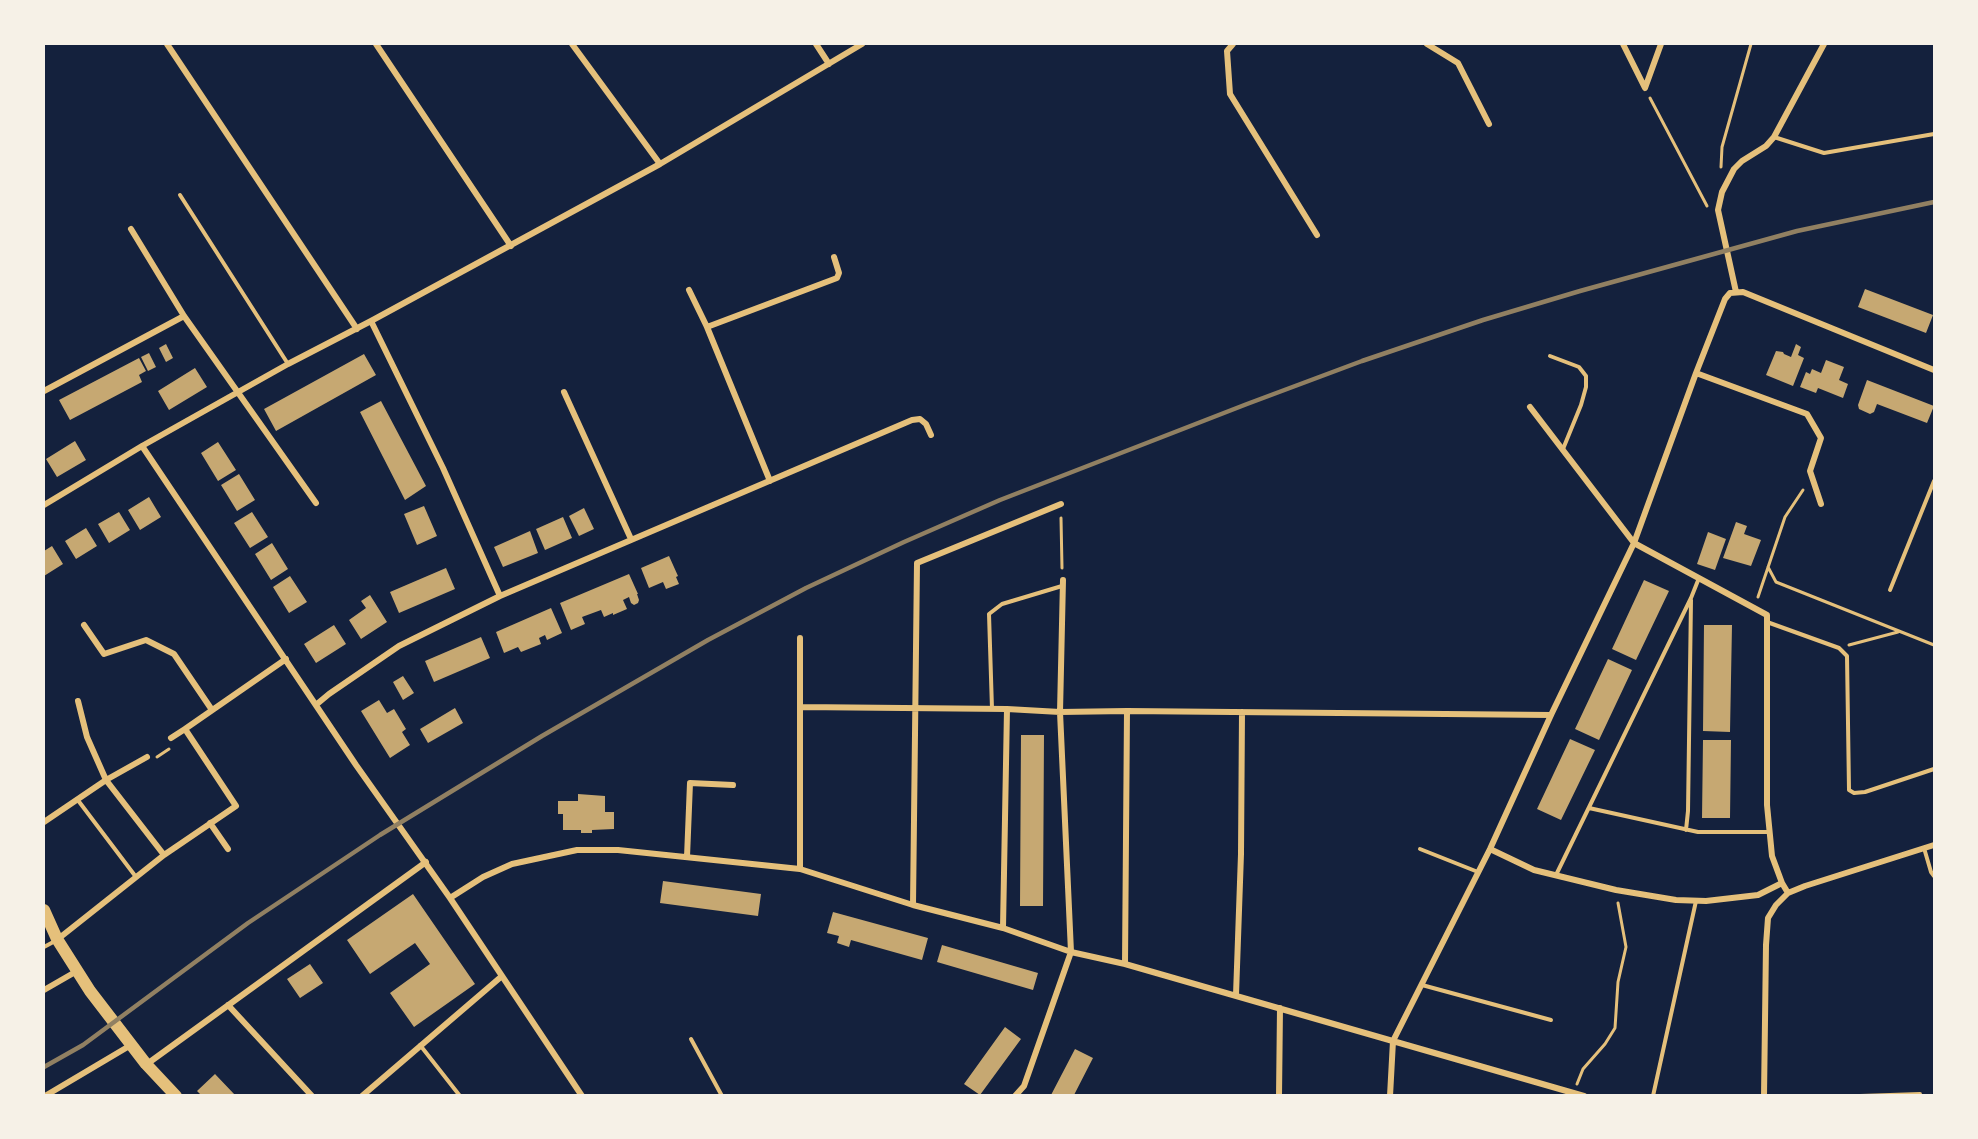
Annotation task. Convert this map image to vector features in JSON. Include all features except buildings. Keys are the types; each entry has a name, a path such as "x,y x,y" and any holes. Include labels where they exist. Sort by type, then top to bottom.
{"main road":[{"path":"44,909 57,939 90,991 146,1064 176,1095"}],"street":[{"path":"167,44 357,328"},
{"path":"376,44 511,246"},
{"path":"572,44 660,165"},
{"path":"816,44 829,64"},
{"path":"44,505 142,446 288,364 660,165 862,44"},
{"path":"1233,44 1227,51 1230,94 1317,235"},
{"path":"1427,44 1458,63 1489,124"},
{"path":"1623,44 1645,88"},
{"path":"1645,88 1660,44"},
{"path":"1736,292 1718,210 1724,190 1734,169 1742,161 1766,146 1774,137 1824,44"},
{"path":"131,230 184,316 316,503"},
{"path":"707,327 837,278 839,273 834,257"},
{"path":"689,290 707,327 770,481"},
{"path":"1390,1095 1393,1041 1490,849 1551,715 1634,543 1725,299 1730,293 1743,292 1935,370"},
{"path":"44,391 184,316"},
{"path":"371,321 443,468 500,596"},
{"path":"1696,373 1807,414 1821,438 1810,471 1821,504"},
{"path":"564,392 631,539"},
{"path":"1530,407 1634,543 1767,615 1767,805 1772,856 1788,893"},
{"path":"317,704 399,646 500,596 912,420 920,419 926,423 931,435"},
{"path":"142,446 582,1095"},
{"path":"913,905 917,563 1061,504"},
{"path":"1015,1095 1024,1086 1071,952 1060,712 1062,583"},
{"path":"84,625 104,654 146,640 174,654 212,710"},
{"path":"800,638 800,869"},
{"path":"171,738 286,659"},
{"path":"78,701 87,737 106,780 164,855"},
{"path":"800,707 1007,709 1060,712 1551,715"},
{"path":"1003,928 1007,709"},
{"path":"1125,964 1127,711"},
{"path":"1236,995 1242,712"},
{"path":"57,939 164,855 236,806 185,729"},
{"path":"44,822 106,780 147,757"},
{"path":"687,857 690,783 733,785"},
{"path":"210,823 228,849"},
{"path":"1764,1095 1768,918 1776,905 1788,893 1805,886 1935,845"},
{"path":"1490,849 1534,870 1616,890 1676,900 1696,901 1758,896 1782,883"},
{"path":"450,898 483,877 512,864 577,850 618,850 800,869 913,905 1003,928 1071,952 1125,964 1584,1095"},
{"path":"146,1064 426,862"},
{"path":"44,990 78,970"},
{"path":"362,1095 502,976"},
{"path":"228,1005 312,1095"},
{"path":"1280,1008 1280,1095"},
{"path":"45,1095 128,1042"}],"lane":[{"path":"1774,137 1824,153 1935,134"},
{"path":"180,195 288,364"},
{"path":"1550,357 1579,367 1586,375 1586,387 1581,405 1563,450"},
{"path":"1890,590 1935,481"},
{"path":"1556,875 1691,598 1699,577"},
{"path":"992,709 989,614 1002,604 1062,583"},
{"path":"1686,830 1691,598"},
{"path":"1767,622 1839,648 1847,656 1849,790 1854,793 1865,792 1935,769"},
{"path":"77,799 136,878"},
{"path":"1589,808 1698,832 1770,831"},
{"path":"1924,848 1931,872 1935,876"},
{"path":"1420,849 1478,872"},
{"path":"1653,1095 1696,901"},
{"path":"44,947 57,939"},
{"path":"1421,985 1551,1020"},
{"path":"691,1039 722,1095"},
{"path":"420,1045 460,1095"},
{"path":"1860,1095 1920,1094"}],"path":[{"path":"1724,190 1720,159 1722,147 1751,44"},
{"path":"1645,88 1709,210 1718,210"},
{"path":"1755,607 1785,517 1806,485 1814,483"},
{"path":"1061,504 1062,583"},
{"path":"1768,567 1776,582 1935,645"},
{"path":"1839,648 1900,632"},
{"path":"147,757 156,758 169,749 171,738"},
{"path":"1574,1092 1584,1069 1616,1028 1618,982 1626,946 1616,890"}],"railway":[{"path":"44,1067 83,1045 248,923 380,835 542,736 708,640 806,588 904,542 1000,500 1247,404 1362,361 1483,320 1797,231 1934,202"}]}
